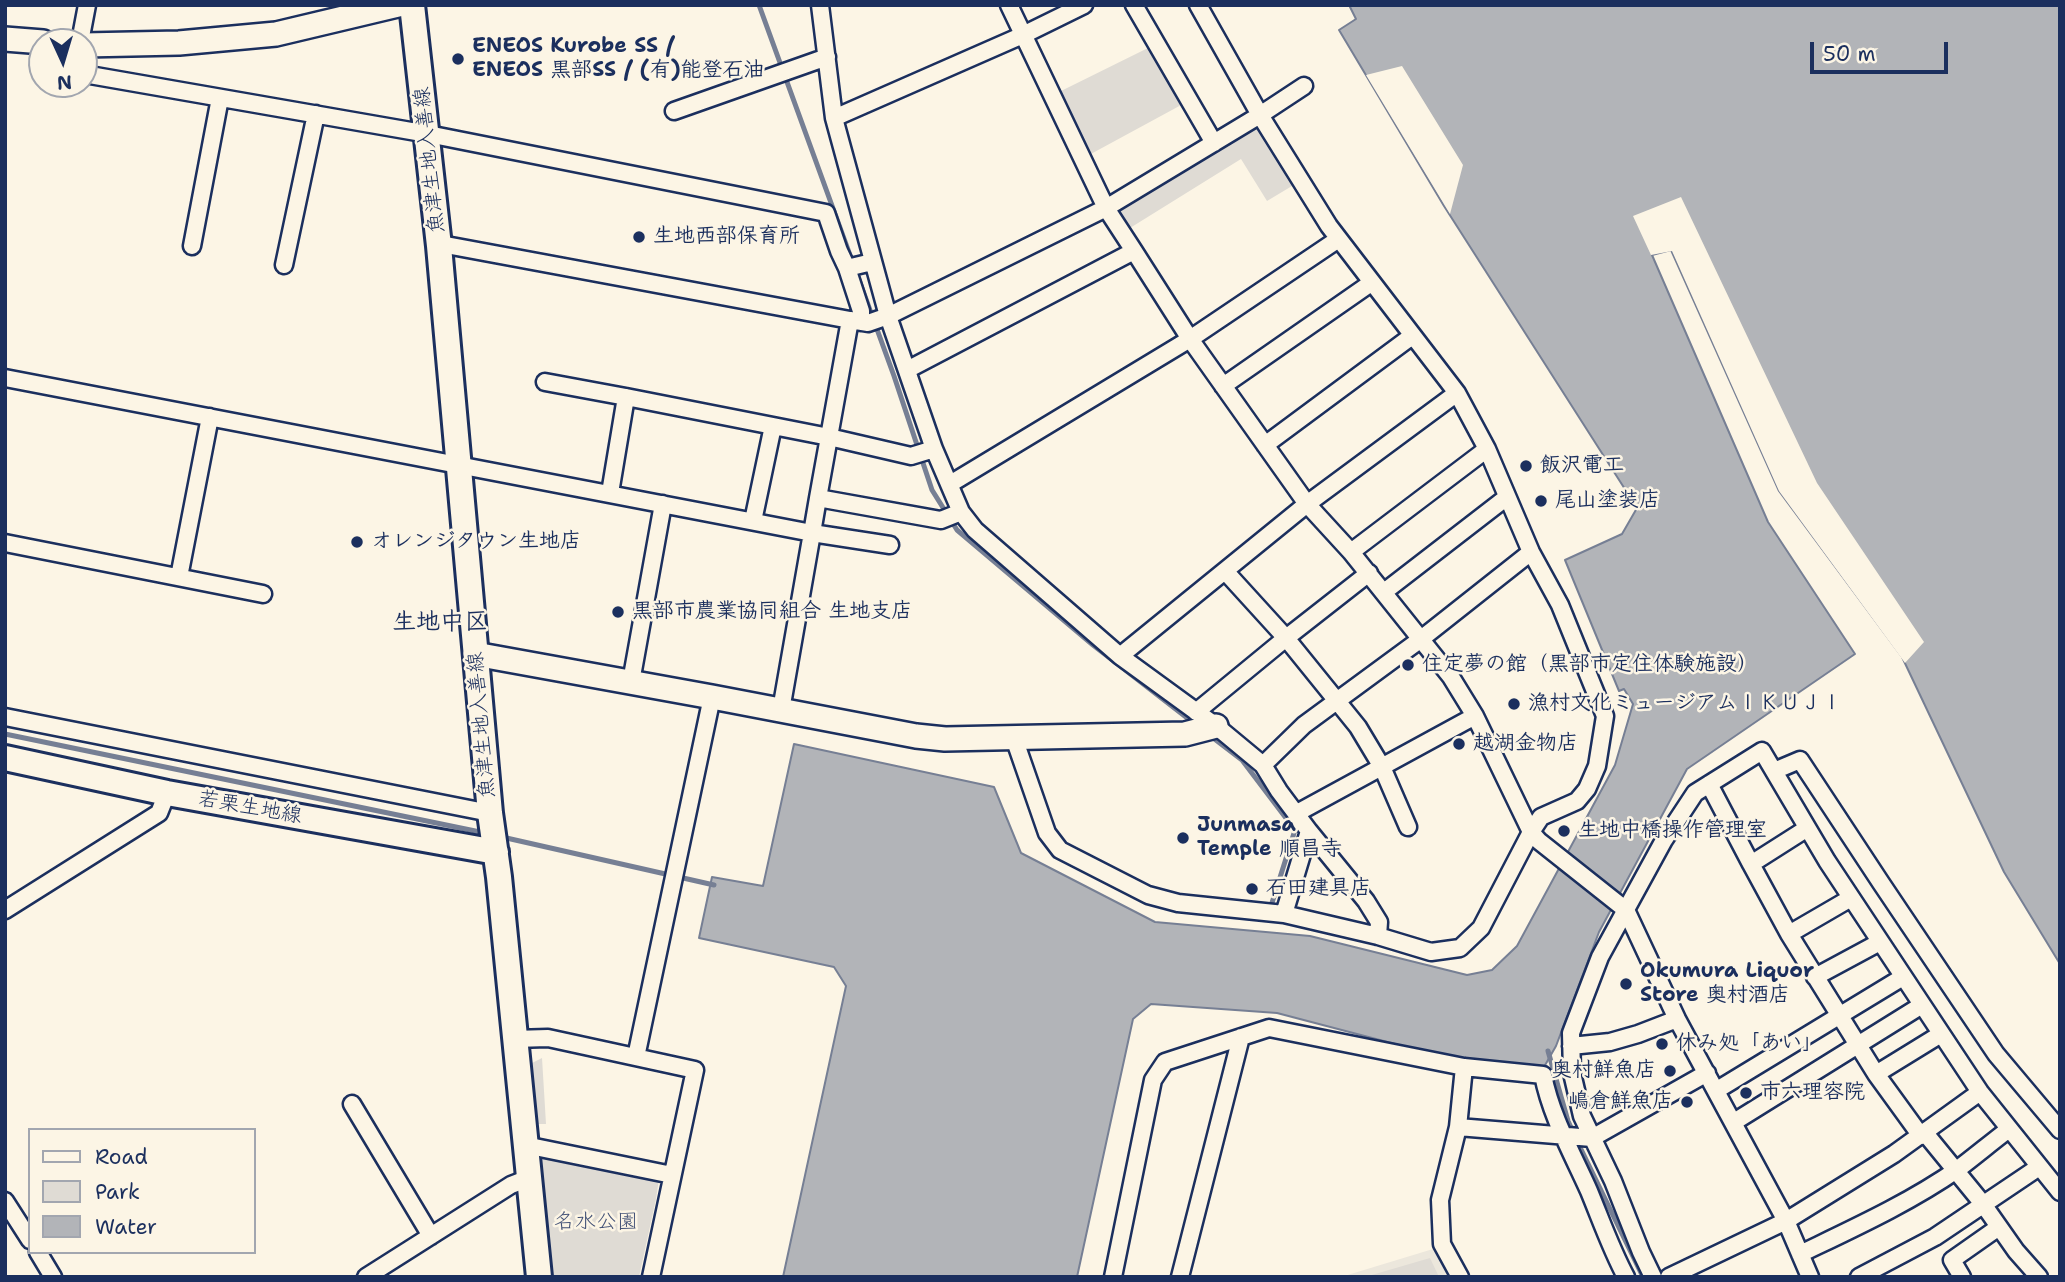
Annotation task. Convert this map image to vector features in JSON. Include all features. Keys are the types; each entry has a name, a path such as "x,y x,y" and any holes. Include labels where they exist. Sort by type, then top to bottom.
{"main road":[{"name":"魚津生地入善線","path":"412,5 428,134 490,813 539,1277"},
{"name":"若栗生地線","path":"5,758 167,793 496,852"}],"street":[{"path":"84,28 87,5"},
{"path":"98,44 179,43 276,34 398,5"},
{"path":"820,5 834,118 872,262 934,449 961,512 975,530 1120,656 1216,726 1263,765 1309,831 1366,901 1379,922 1378,936"},
{"path":"1009,5 1106,208 1189,339 1307,503 1369,573 1451,677 1475,716 1535,836 1622,907 1677,1019 1786,1221 1810,1277"},
{"path":"834,118 1023,35 1084,5"},
{"path":"1134,5 1214,143"},
{"path":"1014,738 1047,833 1060,850 1148,895 1178,903 1284,914 1378,936 1431,952 1460,948 1481,928 1535,836 1541,817 1577,801 1587,789 1597,766 1605,716 1560,605 1531,552 1487,449 1457,393 1337,240 1260,115 1198,5"},
{"path":"5,39 28,41"},
{"path":"674,111 827,57"},
{"path":"98,76 428,134 826,213 861,311 856,321 829,437 780,710"},
{"path":"439,246 446,245 867,323 888,316 1106,208 1304,86"},
{"path":"192,246 220,98"},
{"path":"284,265 316,114"},
{"path":"950,484 1189,339 1337,240"},
{"path":"907,370 1134,251"},
{"path":"847,268 872,262"},
{"path":"1223,386 1371,283"},
{"path":"1265,445 1412,336"},
{"path":"5,378 812,533 890,545"},
{"path":"545,382 829,437 911,456 934,449"},
{"path":"1120,656 1307,503 1457,393"},
{"path":"610,494 626,397"},
{"path":"179,578 209,417"},
{"path":"753,521 773,426"},
{"path":"1351,552 1487,449"},
{"path":"1384,592 1507,497"},
{"path":"818,498 941,520 961,512"},
{"path":"631,682 663,504"},
{"path":"5,543 263,594"},
{"path":"1263,765 1304,725 1421,639 1531,552"},
{"path":"1225,571 1286,638 1358,727 1382,767 1408,827"},
{"path":"1196,712 1369,573"},
{"path":"475,654 916,736 945,739 1185,734 1216,726"},
{"path":"636,1057 712,697"},
{"path":"1297,813 1475,716"},
{"path":"5,717 490,813"},
{"path":"1653,1277 1613,1181 1582,1116 1572,1073 1571,1033 1622,907 1695,793 1762,751 1851,898 1980,1092 2060,1192"},
{"path":"1774,771 1800,760 1996,1054 2060,1130"},
{"path":"1709,784 1789,934 1876,1074 1923,1134 1956,1170 2016,1251 2039,1277"},
{"path":"5,910 159,813 167,793"},
{"path":"1751,864 1807,829"},
{"path":"1284,914 1309,831"},
{"path":"1789,934 1851,898"},
{"path":"1815,977 1880,942"},
{"path":"1717,1090 1903,977"},
{"path":"1734,1122 1922,1005"},
{"path":"1571,1046 1610,1042 1677,1019"},
{"path":"1113,1277 1153,1080 1165,1062 1269,1028 1464,1066 1543,1075 1548,1099 1563,1136 1626,1277"},
{"path":"1876,1074 1941,1034"},
{"path":"1180,1277 1241,1037"},
{"path":"514,1039 548,1038 695,1070 651,1277"},
{"path":"1460,1277 1443,1244 1440,1200 1458,1127 1464,1066"},
{"path":"1458,1127 1592,1138 1707,1073"},
{"path":"1670,1277 1786,1221 1923,1134 1980,1092"},
{"path":"352,1104 430,1236"},
{"path":"1800,1254 1859,1226 1956,1170 2009,1129"},
{"path":"525,1145 672,1175"},
{"path":"1859,1277 1935,1237 2039,1167"},
{"path":"366,1277 511,1185 529,1178"},
{"path":"5,1201 28,1237"},
{"path":"1962,1277 1952,1260 1999,1227"},
{"path":"39,1254 53,1277"}],"shaded area":[{"path":"1433,1249 1450,1277 1341,1277"}],"green space":[{"path":"1152,46 1183,104 1089,155 1059,92"},
{"path":"1259,121 1297,183 1267,201 1241,159 1130,228 1117,208"},
{"path":"542,1058 546,1124 534,1124 528,1065"},
{"name":"名水公園","path":"536,1155 659,1179 639,1277 549,1277"},
{"path":"1430,1258 1439,1277 1365,1277"}],"water":[{"path":"1349,5 2060,5 2060,964 2004,872 1902,657 1779,491 1671,250 1652,255 1768,522 1855,654 1687,769 1599,932 1556,1046 1544,1067 1437,1055 1277,1013 1151,1004 1133,1019 1077,1277 783,1277 846,986 834,967 699,938 712,877 763,886 794,744 994,787 1021,853 1155,922 1310,936 1467,975 1492,970 1517,946 1615,765 1633,704 1624,689 1619,691 1565,560 1622,534 1637,508 1444,206 1339,30 1356,19"}],"pier":[{"path":"1402,66 1463,165 1450,214 1366,75"},
{"path":"1681,197 1817,483 1924,642 1905,663 1779,491 1672,251 1651,255 1633,216"}],"waterway":[{"path":"759,5 894,376 932,490 957,530 1093,645 1195,724"},
{"path":"5,734 485,833"},
{"path":"1208,734 1242,760 1295,830 1271,906"},
{"path":"502,837 714,885"},
{"path":"1548,1051 1573,1132"},
{"path":"1577,1141 1643,1277"}],"place":[{"name":"ENEOS Kurobe SS / ENEOS 黒部SS / (有)能登石油","path":"458,59"},
{"name":"生地西部保育所","path":"639,237"},
{"name":"飯沢電工","path":"1526,466"},
{"name":"尾山塗装店","path":"1541,501"},
{"name":"オレンジタウン生地店","path":"357,542"},
{"name":"黒部市農業協同組合 生地支店","path":"618,612"},
{"name":"住定夢の館（黒部市定住体験施設）","path":"1408,665"},
{"name":"漁村文化ミュージアムＩＫＵＪＩ","path":"1514,704"},
{"name":"越湖金物店","path":"1459,744"},
{"name":"生地中橋操作管理室","path":"1564,831"},
{"name":"Junmasa Temple 順昌寺","path":"1183,838"},
{"name":"石田建具店","path":"1252,889"},
{"name":"Okumura Liquor Store 奥村酒店","path":"1626,984"},
{"name":"休み処「あい」","path":"1662,1044"},
{"name":"奥村鮮魚店","path":"1670,1071"},
{"name":"市六理容院","path":"1746,1093"},
{"name":"嶋倉鮮魚店","path":"1687,1102"}],"district":[{"name":"生地中区","path":"440,623"}]}
